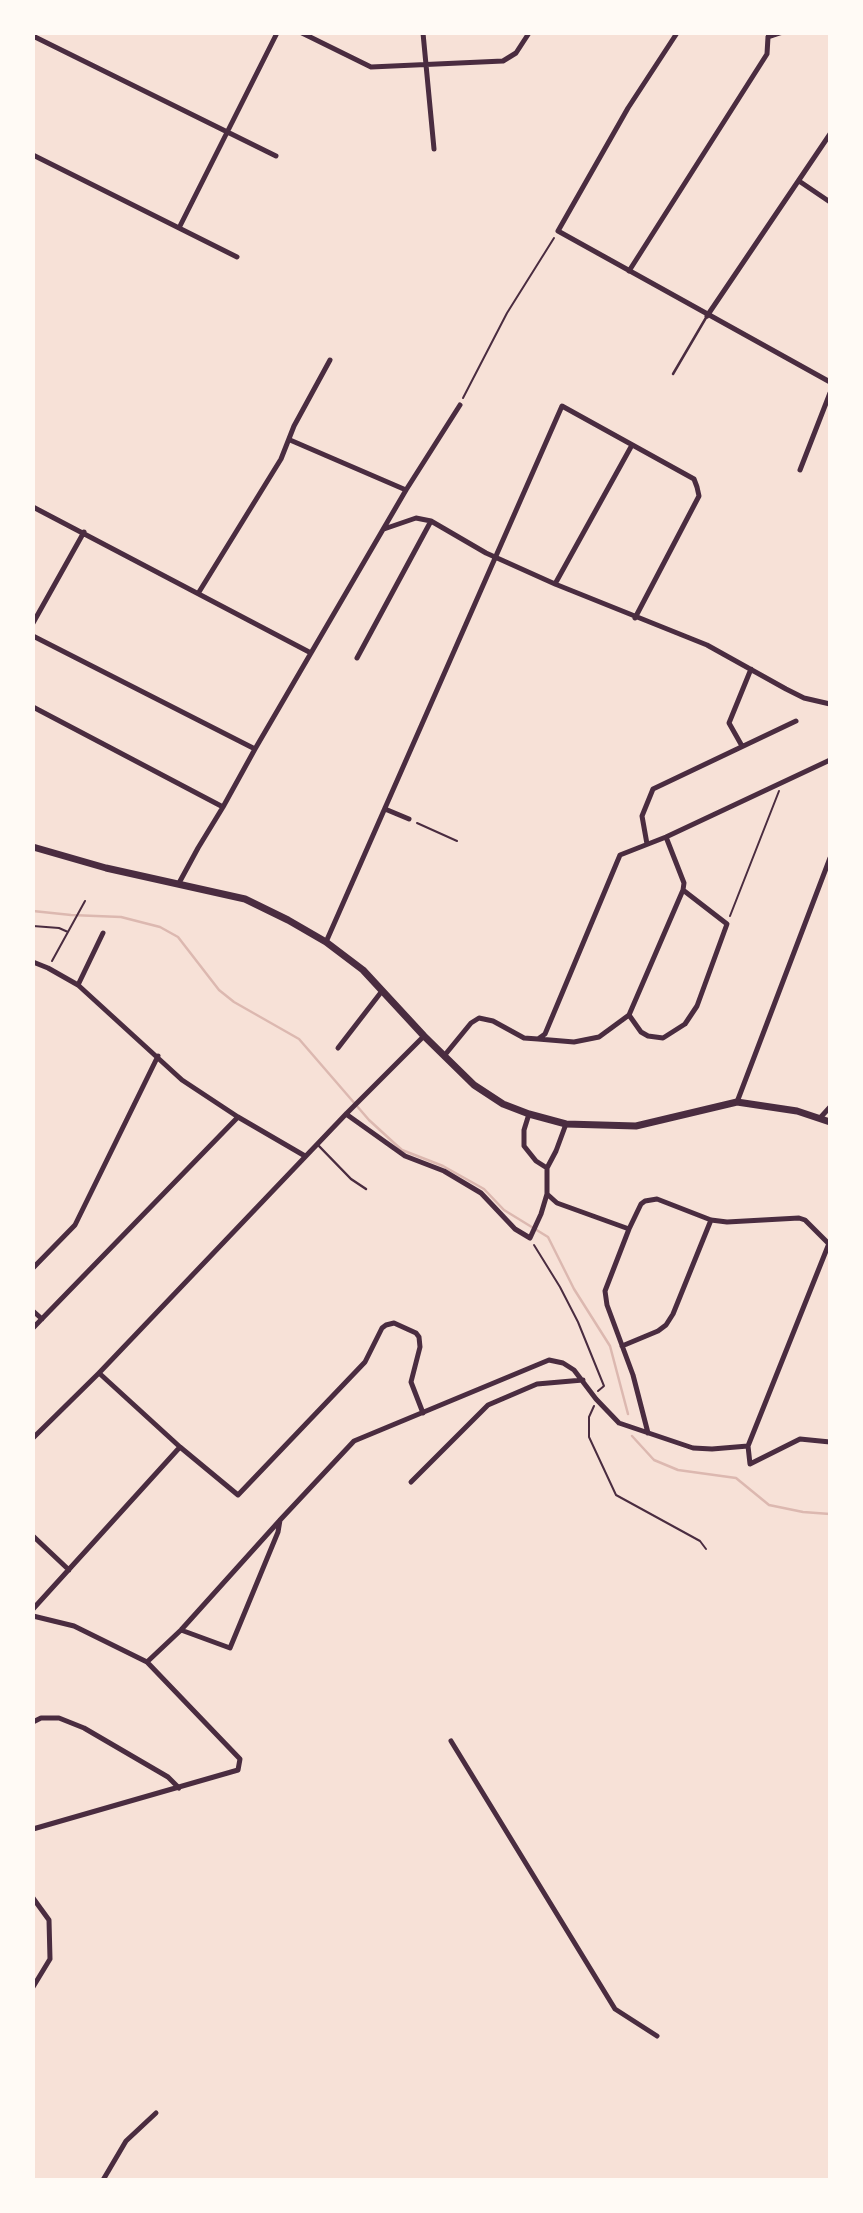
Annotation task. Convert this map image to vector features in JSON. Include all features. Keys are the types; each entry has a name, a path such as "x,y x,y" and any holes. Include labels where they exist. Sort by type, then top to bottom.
{"street":[{"path":"179,228 277,33"},
{"path":"302,33 371,66 503,61 516,53 529,33"},
{"path":"423,33 434,149"},
{"path":"677,33 628,108 558,231 830,382"},
{"path":"629,271 767,54 766,35 780,33"},
{"path":"33,36 276,156"},
{"path":"707,316 830,134"},
{"path":"33,155 237,257"},
{"path":"799,181 830,202"},
{"path":"199,592 281,459 294,426 330,360"},
{"path":"800,470 830,393"},
{"path":"179,883 406,490 460,405"},
{"path":"326,942 562,406 694,479 699,496 635,618"},
{"path":"290,440 406,490"},
{"path":"555,584 632,445"},
{"path":"33,507 311,653"},
{"path":"384,529 416,518 431,521 497,558 635,618 707,645 804,698 830,704"},
{"path":"357,659 431,521"},
{"path":"33,623 84,532"},
{"path":"33,636 255,749"},
{"path":"742,746 729,723 751,669"},
{"path":"33,707 223,807"},
{"path":"647,844 642,816 653,789 796,721"},
{"path":"538,1038 549,1028 620,855 666,837 830,760"},
{"path":"385,809 409,820"},
{"path":"444,1056 471,1023 479,1018 493,1021 524,1038 574,1042 599,1037 629,1015 683,890 684,883 666,837"},
{"path":"33,847 106,868 245,899 288,920 326,942 363,971 474,1085 503,1104 529,1114 566,1124 636,1126 737,1102 797,1111 830,1122"},
{"path":"737,1102 830,858"},
{"path":"629,1015 641,1032 656,1038 670,1035 685,1024 697,1006 727,923 683,890"},
{"path":"78,985 103,933"},
{"path":"33,962 78,985 182,1080 238,1118 305,1156"},
{"path":"338,1048 382,991"},
{"path":"33,1438 424,1036"},
{"path":"33,1268 75,1225 158,1056"},
{"path":"820,1118 830,1107"},
{"path":"346,1114 405,1156 444,1171 481,1194 515,1229 531,1235 547,1194 547,1168 566,1124"},
{"path":"529,1114 524,1130 524,1146 536,1161 547,1168"},
{"path":"33,1328 238,1118"},
{"path":"547,1194 557,1203 629,1229"},
{"path":"648,1433 633,1375 607,1304 605,1291 641,1204 652,1199 711,1220 727,1222 792,1217 805,1220 829,1242 748,1446 750,1464 800,1439 830,1442"},
{"path":"622,1346 666,1325 673,1314 711,1220"},
{"path":"33,1311 42,1319"},
{"path":"99,1373 180,1447 238,1495 365,1362 386,1325 394,1323 416,1333 421,1343 411,1382 423,1413"},
{"path":"147,1662 181,1630 354,1441 548,1360 563,1363 574,1370 619,1423 701,1450 748,1446"},
{"path":"411,1482 488,1405 537,1384 583,1380"},
{"path":"33,1609 180,1447"},
{"path":"181,1630 230,1648 281,1519"},
{"path":"33,1536 69,1570"},
{"path":"33,1616 74,1626 147,1662 240,1759 238,1770 33,1829"},
{"path":"33,1722 41,1718 59,1718 84,1728 168,1777 180,1788"},
{"path":"452,1741 615,2009 657,2036"},
{"path":"33,1898 49,1920 50,1959 33,1987"},
{"path":"104,2179 126,2141 156,2113"}],"lane":[{"path":"673,374 707,316"},
{"path":"317,1144 351,1179 366,1189"}],"path":[{"path":"460,405 507,313 558,231"},
{"path":"727,923 783,782"},
{"path":"409,820 457,841"},
{"path":"48,968 85,901"},
{"path":"33,926 59,928 69,932"},
{"path":"531,1235 561,1287 604,1386 595,1397 589,1417 589,1437 616,1495 700,1541 706,1549"}],"waterway":[{"path":"33,911 121,917 160,927 178,937 219,990 234,1002 299,1039 369,1120 402,1150 443,1166 484,1189 504,1210 548,1237 574,1289 610,1346 628,1414"},
{"path":"632,1436 654,1460 678,1470 736,1478 769,1505 830,1514"}]}
